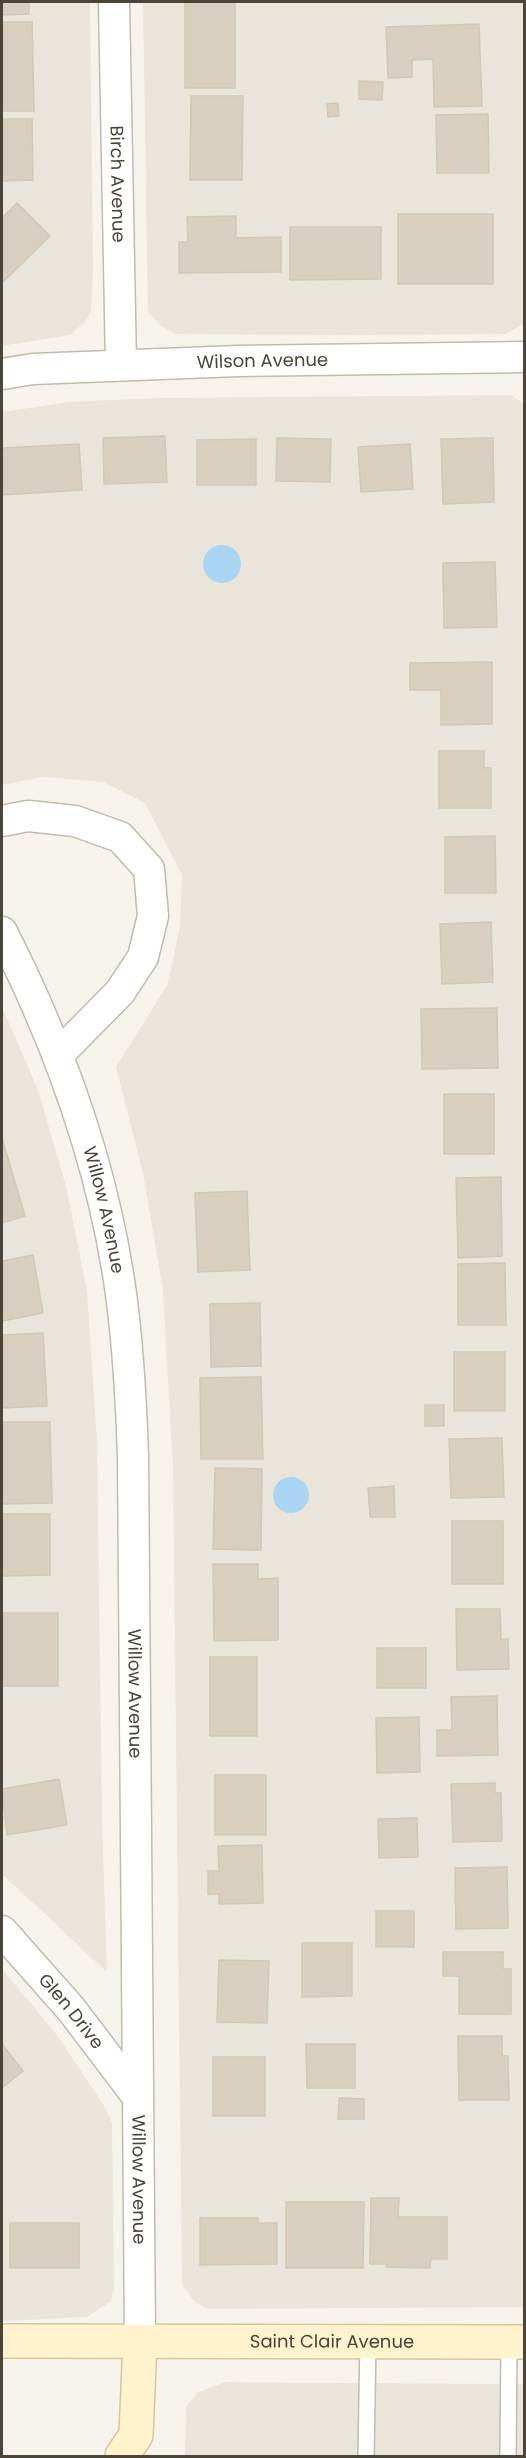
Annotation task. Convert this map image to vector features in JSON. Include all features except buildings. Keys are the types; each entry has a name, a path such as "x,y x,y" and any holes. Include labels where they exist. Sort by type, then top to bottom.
{"street":[{"name":"Birch Avenue","path":"114,2 121,365"},
{"name":"Wilson Avenue","path":"2,374 33,369 121,365 525,357"},
{"path":"2,821 28,816 75,821 120,837 149,869 153,916 143,957 120,992 58,1055"},
{"name":"Willow Avenue","path":"2,932 38,1003 72,1091 100,1184 119,1279 130,1376 133,1468 140,2341"},
{"name":"Glen Drive","path":"2,1931 71,2009 137,2096"},
{"name":"Saint Clair Avenue","path":"2,2341 517,2342"},
{"path":"122,2457 136,2435 140,2341"}],"lane":[{"path":"366,2457 369,2341"},
{"path":"508,2457 517,2342"}],"shaded area":[{"path":"2,2 90,2 93,271 91,311 85,322 70,335 2,346"},
{"path":"143,2 524,2 524,324 505,334 344,335 175,334 159,324 148,312"},
{"path":"511,395 524,404 524,2307 208,2309 194,2301 182,2284 173,1468 163,1291 143,1173 116,1067 168,984 180,926 182,875 145,803 103,782 43,777 2,785 2,412 69,402 158,398"},
{"path":"2,1007 38,1090 66,1186 87,1291 97,1442 102,1820 107,1972 2,1874"},
{"path":"2,1969 57,2035 103,2104 112,2123 114,2289 111,2301 87,2317 2,2321"},
{"path":"225,2382 524,2384 524,2456 185,2456 186,2407 197,2393"}],"water":[{"path":"222,545 236,550 241,564 236,578 222,583 208,578 203,564 208,550"},
{"path":"291,1477 304,1482 309,1495 304,1508 291,1513 278,1508 273,1495 278,1482"}]}
